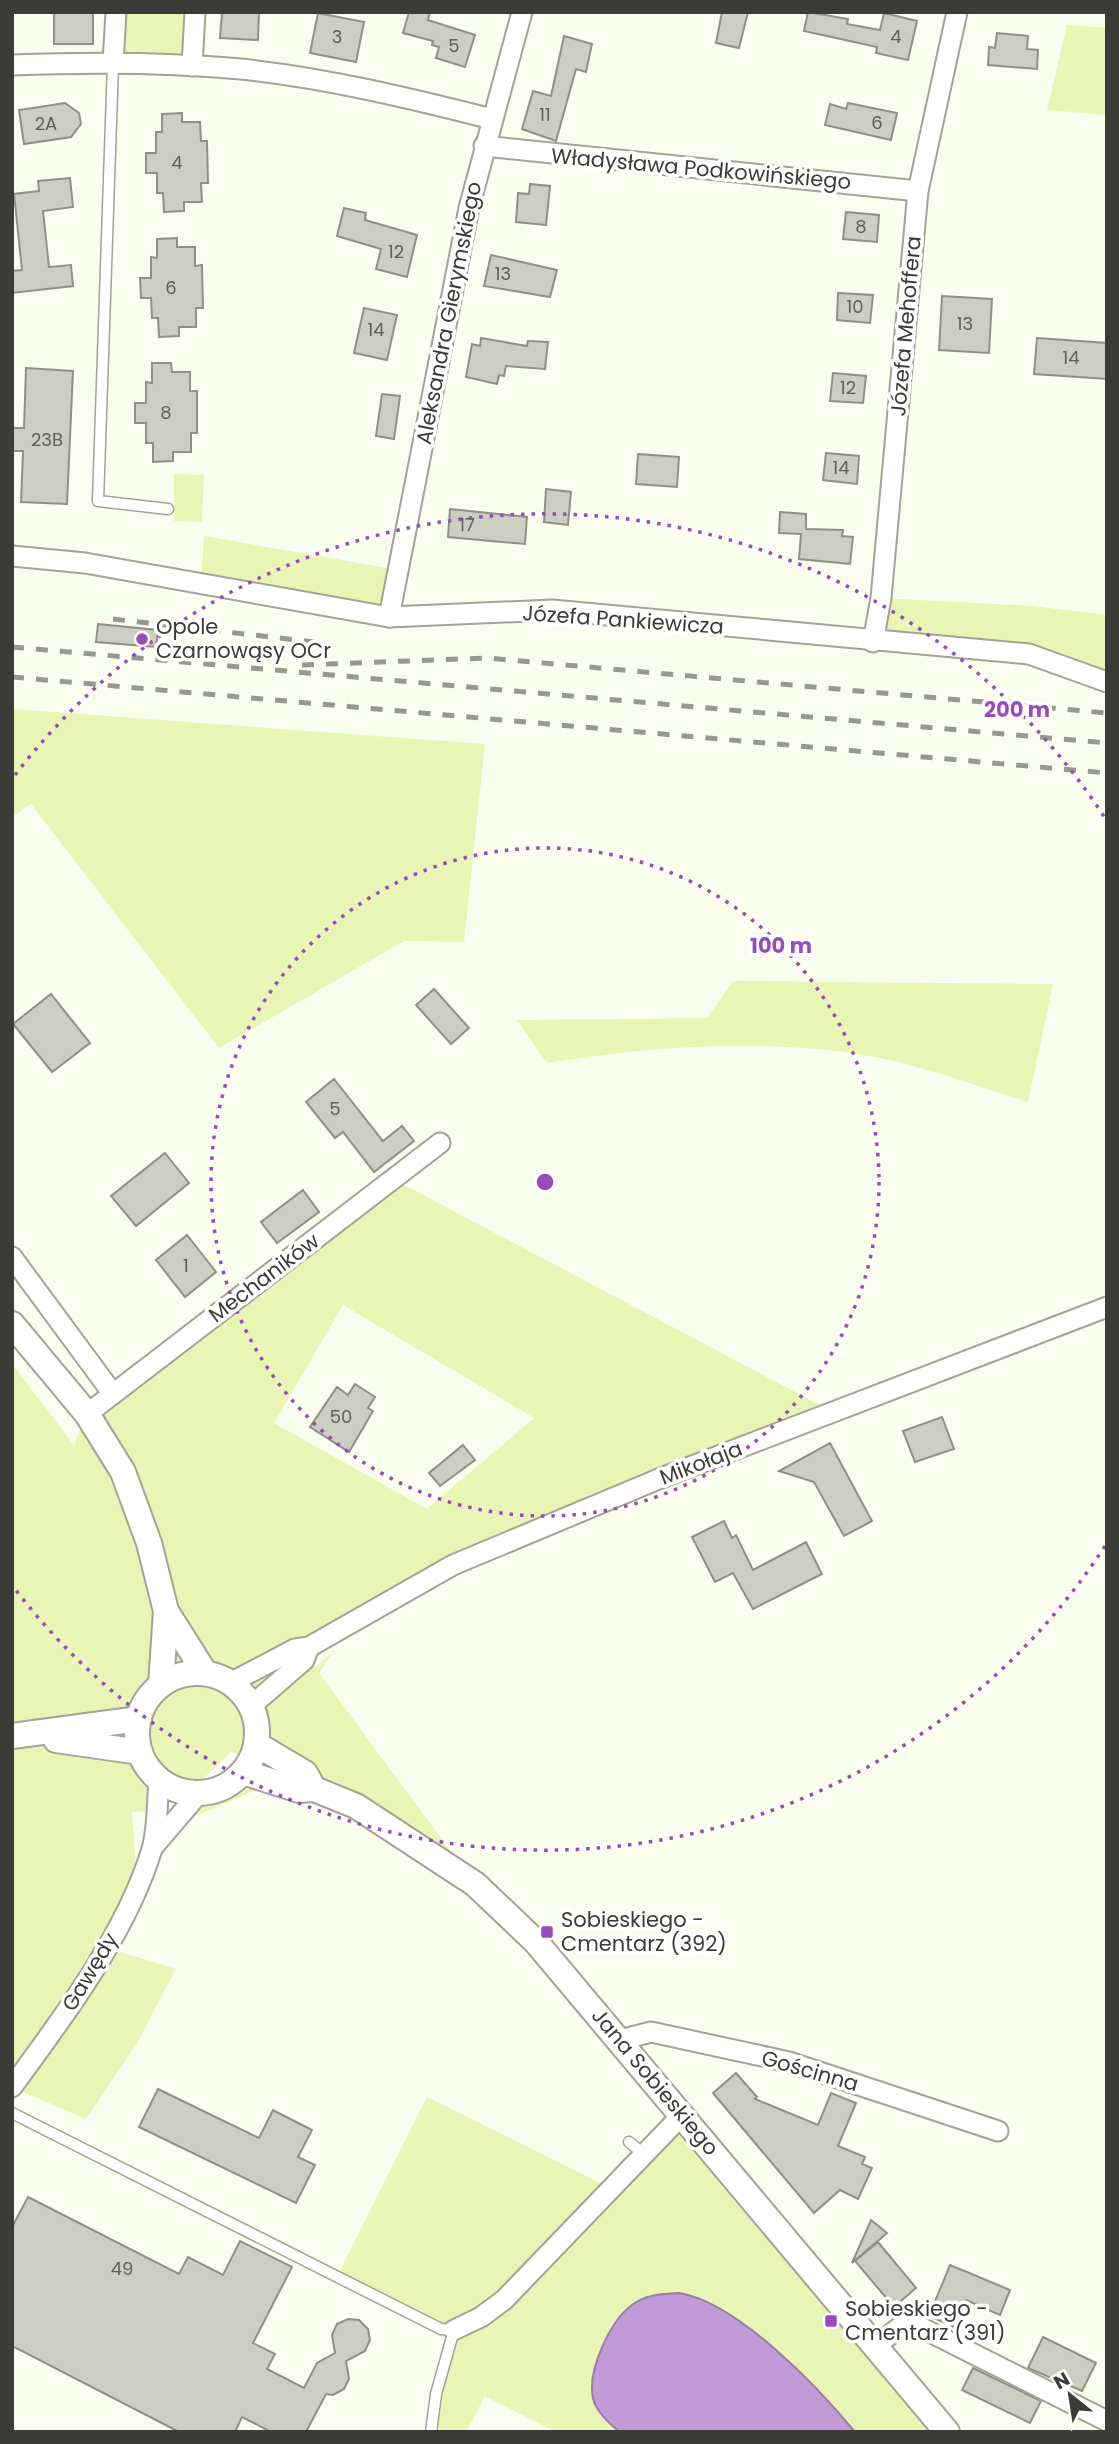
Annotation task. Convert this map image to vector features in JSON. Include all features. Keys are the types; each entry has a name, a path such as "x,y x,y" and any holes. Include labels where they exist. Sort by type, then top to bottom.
{"street":[{"path":"113,63 116,12"},
{"path":"192,66 195,12"},
{"name":"Aleksandra Gierymskiego","path":"389,617 466,220 522,12"},
{"name":"Józefa Mehoffera","path":"873,642 882,585 918,191 957,12"},
{"path":"12,65 113,63 192,66 355,86 492,119"},
{"name":"Władysława Podkowińskiego","path":"484,146 918,191"},
{"name":"Józefa Pankiewicza","path":"12,556 85,563 389,617 552,610 873,642 1029,654 1107,682"},
{"name":"Mechaników","path":"87,1413 440,1143"},
{"path":"12,1257 113,1394"},
{"name":"Mikołaja","path":"230,1683 295,1649 309,1647 453,1565 682,1470 1107,1307"},
{"path":"12,1324 87,1413 123,1472 149,1542 166,1611 161,1685"},
{"path":"166,1611 205,1673"},
{"name":"Mikołaja","path":"251,1706 304,1660 309,1647"},
{"path":"205,1673 230,1683 251,1706 257,1724 256,1744 243,1772 231,1783 199,1793 178,1790 159,1780 147,1767 140,1752 139,1719 147,1700 161,1685 182,1675 205,1673"},
{"path":"22,1736 139,1719"},
{"path":"22,1736 140,1752"},
{"name":"Jana Sobieskiego","path":"256,1744 305,1773 314,1789"},
{"name":"Jana Sobieskiego","path":"243,1772 299,1790 314,1789 356,1806 475,1884 536,1942 947,2432"},
{"name":"Gawędy","path":"153,1847 159,1780"},
{"name":"Gawędy","path":"12,2087 61,2020 107,1949 153,1847 199,1793"},
{"name":"Gościnna","path":"620,2040 651,2032 789,2062 998,2131"},
{"path":"454,2330 481,2317 504,2300 637,2148 682,2115"},
{"path":"875,2346 908,2321 1107,2421"}],"lane":[{"path":"113,63 98,501 168,509"},
{"path":"12,2113 441,2329 454,2330 436,2394 431,2432"}],"green space":[{"path":"116,12 195,12 192,66 113,63"},
{"path":"1067,25 1107,28 1107,115 1047,110"},
{"path":"174,474 204,475 202,522 174,521"},
{"path":"204,536 399,570 389,617 201,583"},
{"path":"881,598 1032,606 1107,615 1107,682 1029,654 873,642"},
{"path":"12,709 485,744 464,942 404,941 219,1048 31,804 12,817"},
{"path":"733,981 1053,984 1028,1102 935,1072 840,1051 714,1046 629,1052 547,1063 517,1020 707,1018"},
{"path":"393,1179 833,1412 453,1565 309,1646 315,1668 335,1649 319,1673 475,1884 356,1806 231,1752 174,1801 147,1811 132,1812 137,1884 107,1948 176,1969 136,2045 86,2119 12,2087 12,1364 74,1445 87,1414","holes":["343,1305 534,1418 427,1509 274,1423"]},
{"path":"257,1787 253,1791 178,1824 205,1800"},
{"path":"427,2097 612,2189 682,2115 947,2432 855,2432 833,2404 611,2326 596,2369 594,2396 606,2420 620,2432 556,2432 485,2396 466,2432 431,2432 454,2330 337,2277"}],"shaded area":[{"path":"679,2293 702,2300 726,2312 750,2329 798,2371 855,2432 620,2432 616,2429 594,2403 592,2387 593,2374 608,2334 624,2312 637,2301 661,2294"}],"building":[{"path":"54,12 93,12 93,44 54,44"},
{"path":"222,12 259,12 258,40 220,38"},
{"path":"409,12 430,12 428,20 475,35 465,67 436,58 439,47 432,45 433,41 403,33"},
{"path":"722,12 748,12 739,48 716,43"},
{"path":"808,12 848,19 847,24 880,30 884,13 917,21 908,60 876,53 877,47 804,31"},
{"path":"318,13 364,22 356,62 310,53"},
{"path":"997,33 1028,36 1027,49 1038,50 1037,69 988,65 989,47 995,48"},
{"path":"564,36 592,44 586,72 576,69 556,141 522,129 533,91 551,96"},
{"path":"65,103 79,113 81,124 71,137 24,144 19,110"},
{"path":"848,103 897,113 891,140 825,125 830,104 846,109"},
{"path":"182,113 182,122 200,122 201,141 207,141 208,183 201,183 202,202 184,202 184,211 164,212 163,193 157,193 157,173 146,173 146,153 156,153 156,132 162,132 162,114"},
{"path":"70,178 73,207 43,211 49,267 71,265 73,286 12,293 12,271 22,270 14,194 39,191 38,181"},
{"path":"530,184 550,186 546,225 516,222 518,193 529,194"},
{"path":"344,208 366,213 365,220 417,235 407,277 376,269 381,249 337,236"},
{"path":"846,212 879,215 877,242 843,239"},
{"path":"177,238 177,247 195,247 195,266 202,265 203,308 196,308 196,327 179,327 179,336 159,337 158,318 152,318 151,298 141,298 140,278 151,278 151,257 157,258 157,239"},
{"path":"491,255 557,270 550,297 484,286"},
{"path":"838,293 873,295 870,323 837,320"},
{"path":"942,296 992,299 989,353 939,350"},
{"path":"364,308 397,315 387,360 354,353"},
{"path":"481,338 527,346 528,341 548,342 545,369 506,366 504,376 499,375 497,384 466,377 472,344 480,346"},
{"path":"1037,338 1107,343 1107,379 1034,374"},
{"path":"152,363 171,363 172,372 190,372 190,391 197,391 197,433 191,433 191,452 173,452 173,461 153,462 153,443 146,443 146,423 135,423 135,403 146,403 146,382 152,383"},
{"path":"26,368 73,371 67,504 21,502 23,451 12,451 12,428 24,428"},
{"path":"833,373 866,376 863,403 830,401"},
{"path":"382,394 400,396 394,439 376,436"},
{"path":"826,453 859,456 857,484 823,480"},
{"path":"638,454 679,457 677,487 636,484"},
{"path":"546,489 571,492 568,525 544,522"},
{"path":"450,509 527,517 525,544 448,537"},
{"path":"780,512 806,514 806,529 843,530 842,536 853,537 850,564 799,559 801,534 779,533"},
{"name":"Opole Czarnowąsy OCr","path":"98,624 158,630 156,647 96,642"},
{"path":"434,989 469,1028 451,1044 416,1005"},
{"path":"51,994 90,1043 52,1072 13,1024"},
{"path":"334,1079 383,1141 402,1126 414,1141 374,1172 343,1132 335,1138 306,1102"},
{"path":"165,1153 189,1183 136,1226 111,1196"},
{"path":"303,1190 319,1212 277,1243 261,1222"},
{"path":"187,1235 216,1272 185,1297 156,1260"},
{"path":"355,1384 375,1397 368,1408 373,1411 349,1452 310,1427 337,1387 348,1395"},
{"path":"942,1417 954,1449 915,1462 903,1431"},
{"path":"830,1443 872,1521 844,1536 814,1482 779,1471"},
{"path":"463,1445 475,1460 440,1486 429,1473"},
{"path":"724,1521 732,1538 736,1535 753,1570 806,1542 822,1574 753,1609 733,1573 715,1582 692,1537"},
{"path":"736,2073 757,2097 755,2099 818,2125 831,2093 856,2103 838,2146 865,2157 862,2164 872,2168 858,2199 840,2190 814,2213 713,2093"},
{"path":"158,2089 259,2138 273,2110 312,2130 298,2157 315,2165 296,2203 139,2127"},
{"path":"28,2197 179,2274 188,2257 223,2275 240,2241 292,2267 253,2343 275,2354 267,2369 304,2388 317,2363 335,2353 332,2335 337,2324 348,2319 359,2320 368,2329 370,2340 365,2351 346,2361 349,2379 344,2389 333,2395 326,2394 306,2432 271,2432 242,2417 235,2432 179,2432 12,2346 12,2227"},
{"path":"871,2220 887,2233 852,2263"},
{"path":"878,2242 916,2288 894,2307 855,2261"},
{"path":"950,2265 1010,2290 1000,2315 966,2300 954,2327 929,2316"},
{"path":"1043,2337 1096,2363 1082,2391 1028,2368"},
{"path":"973,2368 1041,2401 1030,2423 962,2390"}],"railway":[{"path":"113,619 323,643"},
{"path":"12,647 1107,743"},
{"path":"302,665 487,658 1107,713"},
{"path":"12,677 1107,773"}],"place":[{"name":"Opole Czarnowąsy OCr","path":"142,639"},
{"name":"Sobieskiego - Cmentarz (392)","path":"547,1932"},
{"name":"Sobieskiego - Cmentarz (391)","path":"831,2321"}]}
